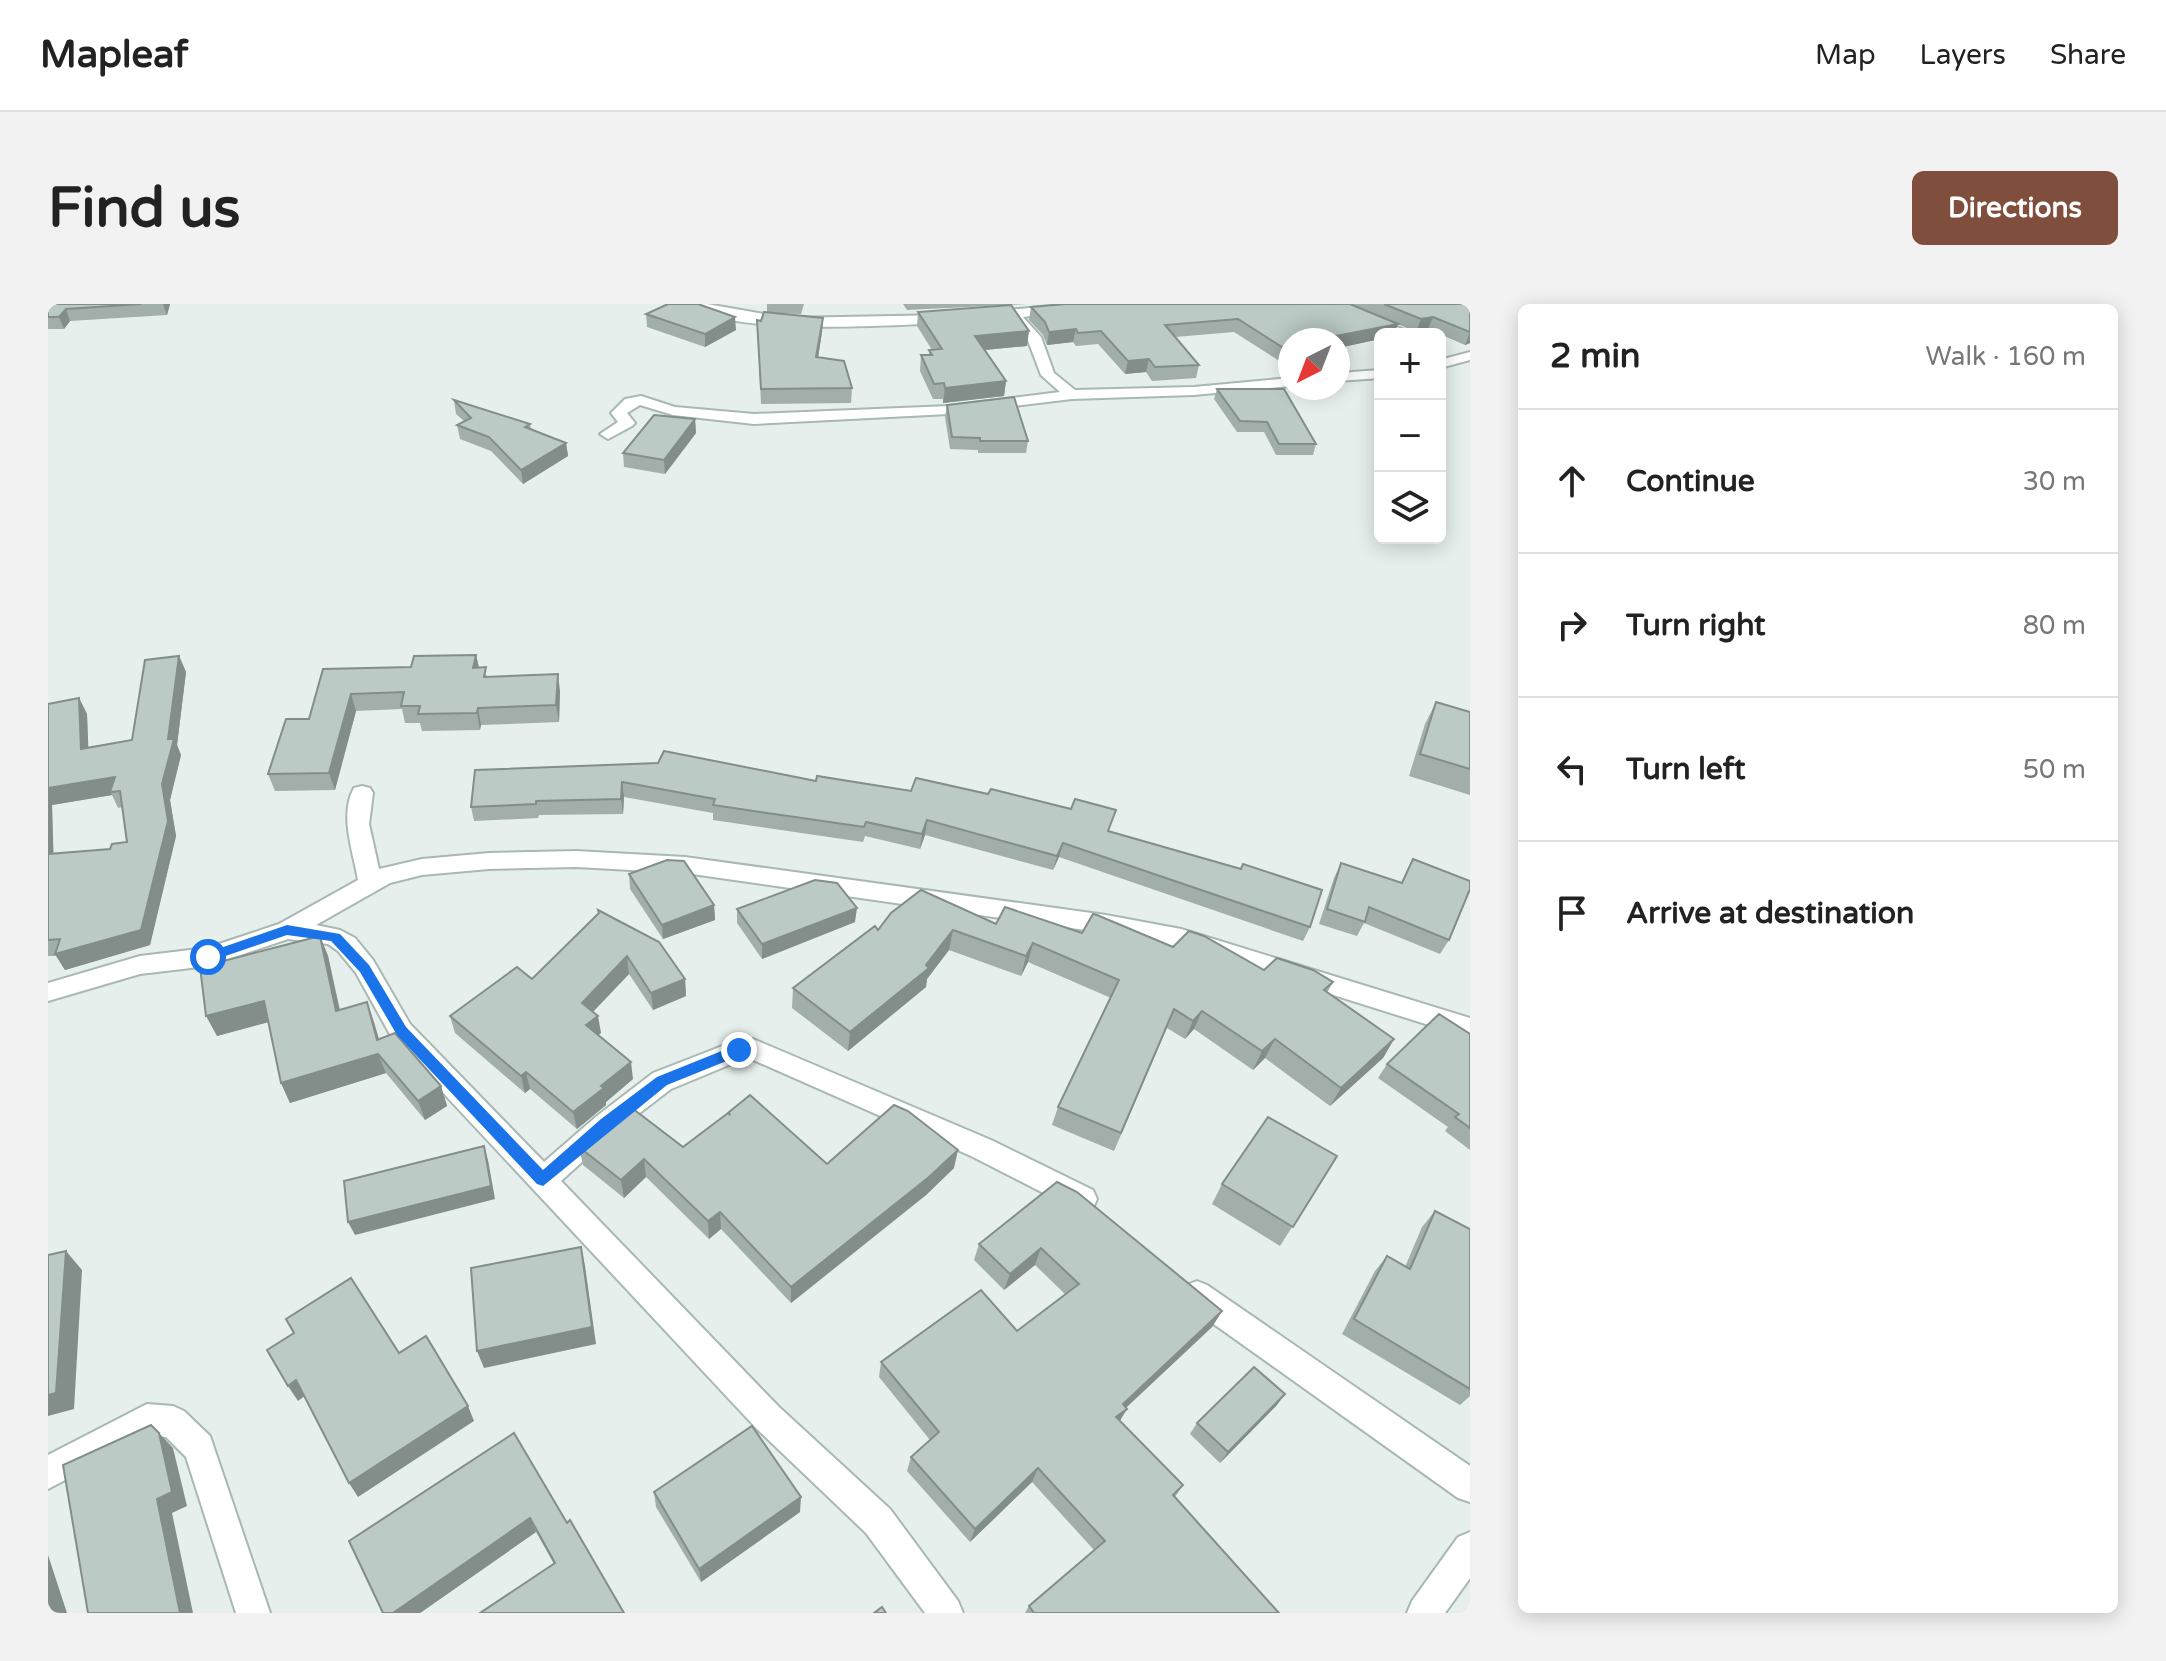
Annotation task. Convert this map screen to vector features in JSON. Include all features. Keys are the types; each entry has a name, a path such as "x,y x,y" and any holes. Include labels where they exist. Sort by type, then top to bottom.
{"street":[{"path":"693,304 754,320 800,324 952,319 1075,308"},
{"path":"1330,304 1392,328"},
{"path":"1013,313 1034,337 1048,375 1072,395"},
{"path":"1446,349 1468,356"},
{"path":"1446,362 1468,356"},
{"path":"1350,376 1374,374"},
{"path":"608,434 627,423 619,413 630,402 641,400 673,411 754,419 949,410 1072,395 1194,391 1278,383"},
{"path":"362,793 358,824 370,881"},
{"path":"48,992 140,965 208,957 287,930 370,881 422,867 489,861 576,859 685,865 1106,924 1181,938 1470,1028"},
{"path":"332,906 335,937 364,969 401,1031 768,1418 878,1521 946,1613"},
{"path":"287,930 335,937"},
{"path":"543,1180 606,1124 662,1081 739,1050 753,1049 981,1148 1082,1198 1105,1217"},
{"path":"1173,1275 1195,1294 1470,1486"},
{"path":"48,1473 147,1420 173,1422 199,1447 253,1613"},
{"path":"1424,1613 1470,1549"}],"building":[{"path":"48,304 141,304 66,309 59,317 48,317"},
{"path":"668,304 698,304 735,317 705,334 646,314"},
{"path":"1066,304 1350,304 1398,324 1350,333 1350,328 1278,328 1278,344 1238,319 1165,325 1199,365 1155,367 1149,359 1128,361 1101,331 1078,333 1076,329 1049,332 1045,322 1031,307"},
{"path":"1384,304 1470,304 1470,332 1433,317 1421,319"},
{"path":"1011,305 1029,331 975,336 1006,381 945,388 944,383 934,384 921,355 932,355 929,350 942,349 918,312"},
{"path":"764,312 823,318 816,357 844,361 852,388 761,389 757,320 761,321"},
{"path":"1217,389 1278,389 1278,400 1290,400 1316,444 1279,444 1267,422 1240,421"},
{"path":"1014,397 1028,441 980,441 980,438 952,437 947,405"},
{"path":"454,400 530,424 525,427 566,443 521,470 489,437 457,425 471,418"},
{"path":"654,415 695,419 664,460 623,453"},
{"path":"476,655 473,668 486,667 484,677 558,674 556,705 478,708 477,713 418,714 420,706 401,706 404,692 351,694 329,773 268,774 286,719 309,719 323,669 411,667 414,656"},
{"path":"179,656 168,739 174,739 162,784 168,821 141,930 55,954 60,939 48,940 48,854 110,849 112,844 127,842 120,791 110,792 115,777 48,788 48,704 79,698 81,749 132,740 145,660"},
{"path":"1436,702 1470,712 1470,769 1420,754"},
{"path":"664,751 816,781 817,776 911,791 916,778 988,794 991,789 1071,809 1075,799 1116,810 1108,831 1241,869 1243,864 1322,890 1310,927 1063,843 1057,856 927,820 922,834 866,822 864,827 713,805 715,799 622,782 621,799 536,801 536,804 471,807 475,770 658,763"},
{"path":"1413,859 1470,881 1470,889 1449,940 1369,907 1365,922 1327,909 1341,863 1402,883"},
{"path":"667,860 684,861 714,905 662,925 629,874"},
{"path":"815,880 837,883 857,908 762,944 737,909"},
{"path":"921,890 996,924 1005,907 1082,933 1093,914 1173,947 1189,931 1204,936 1264,970 1277,958 1313,970 1333,982 1324,990 1394,1039 1341,1088 1275,1039 1262,1051 1202,1011 1193,1021 1174,1009 1121,1133 1058,1107 1119,980 1033,943 1026,956 953,930 926,965 929,968 850,1032 793,988 875,926 878,930 891,913"},
{"path":"598,910 659,942 685,979 651,993 627,956 582,1003 598,1016 586,1025 631,1062 573,1112 526,1072 521,1076 450,1016 517,967 532,979 599,913"},
{"path":"320,936 336,1011 367,1002 377,1040 395,1033 441,1086 418,1101 378,1054 281,1083 264,1001 206,1016 200,967"},
{"path":"1439,1014 1470,1034 1470,1128 1455,1117 1459,1114 1387,1064"},
{"path":"750,1095 827,1164 894,1105 908,1111 958,1150 929,1177 791,1287 720,1212 708,1221 644,1159 621,1180 579,1147 628,1105 683,1147 728,1113 730,1115 729,1112"},
{"path":"1268,1117 1337,1156 1293,1227 1222,1184"},
{"path":"484,1146 491,1186 348,1222 344,1181"},
{"path":"1057,1182 1077,1192 1222,1311 1123,1404 1127,1409 1116,1417 1183,1485 1173,1495 1279,1613 1034,1613 1029,1606 1105,1541 1038,1468 975,1529 911,1457 939,1432 881,1362 981,1290 1017,1331 1079,1284 1041,1248 1010,1274 979,1244"},
{"path":"1435,1211 1470,1229 1470,1389 1354,1319 1387,1256 1410,1269"},
{"path":"581,1247 592,1327 477,1351 471,1268"},
{"path":"66,1251 56,1393 48,1395 48,1255"},
{"path":"351,1278 399,1353 426,1336 468,1406 349,1483 296,1380 288,1386 267,1350 294,1333 286,1319"},
{"path":"1254,1367 1285,1394 1228,1452 1197,1423"},
{"path":"151,1425 159,1433 172,1492 157,1499 180,1613 88,1613 63,1465"},
{"path":"752,1426 801,1497 699,1569 654,1492"},
{"path":"514,1433 567,1523 570,1520 624,1613 480,1613 555,1563 530,1518 393,1613 383,1613 349,1541"}],"route":[{"path":"208,957 287,930 335,937 347,946 364,969 401,1031 543,1180 606,1124 662,1081 739,1050"}]}
